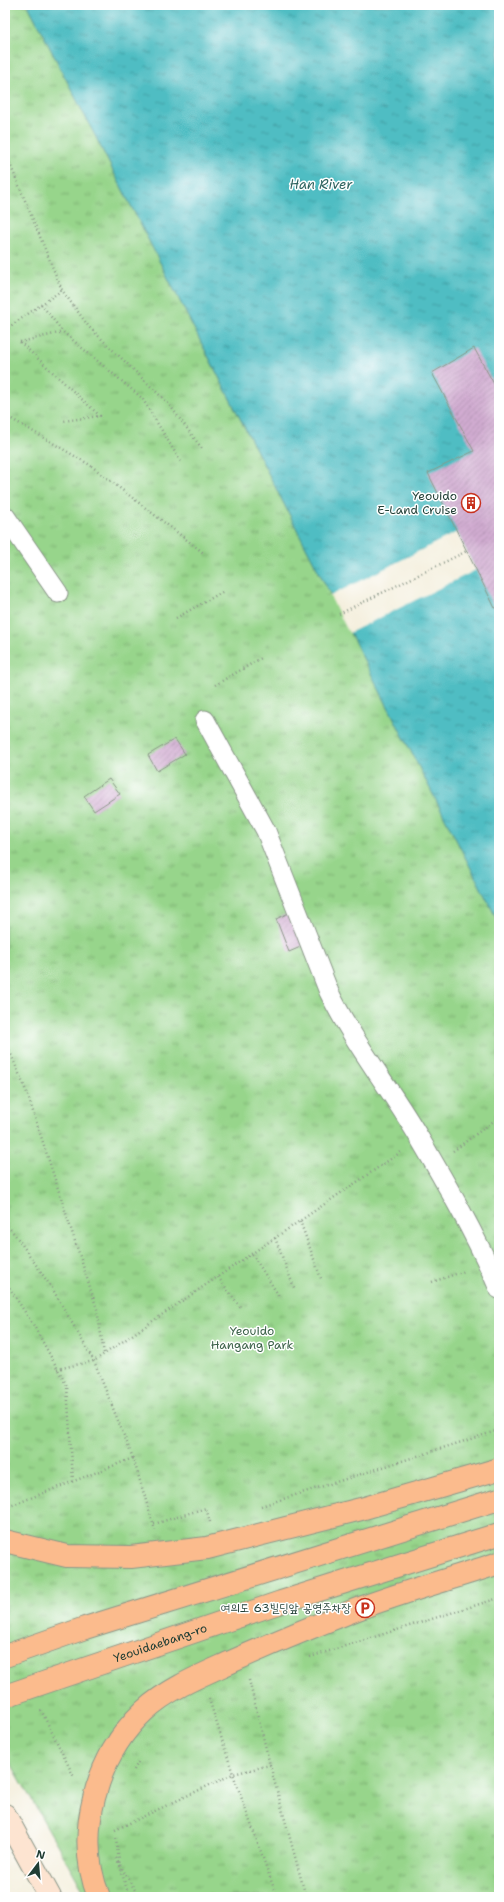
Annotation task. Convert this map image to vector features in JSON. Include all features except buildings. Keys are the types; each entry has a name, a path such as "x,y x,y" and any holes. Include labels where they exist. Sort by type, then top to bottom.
{"main road":[{"path":"5,1540 67,1556 131,1557 207,1548 361,1509 499,1469"},
{"path":"5,1656 85,1628 499,1500"},
{"name":"Yeouidaebang-ro","path":"5,1696 281,1602 499,1534"},
{"path":"99,1897 95,1886 88,1848 92,1808 101,1773 118,1742 144,1711 176,1687 246,1655 356,1609 499,1563"},
{"path":"5,1815 50,1897"}],"street":[{"path":"5,516 58,593"},
{"path":"206,720 266,830 329,992 340,1016 420,1139 488,1262 499,1289"}],"path":[{"path":"5,152 62,290 89,327 168,403 203,450"},
{"path":"5,330 62,290"},
{"path":"41,304 63,332 142,398 181,462"},
{"path":"63,332 20,342 100,416 63,421"},
{"path":"5,415 90,465 205,554"},
{"path":"339,614 467,551"},
{"path":"176,618 224,591"},
{"path":"215,685 263,657"},
{"path":"5,1040 27,1093 97,1309 104,1354"},
{"path":"434,1165 498,1118"},
{"path":"57,1369 94,1361 420,1139"},
{"path":"300,1221 322,1282"},
{"path":"5,1223 16,1236 52,1288 94,1361 133,1458 5,1508"},
{"path":"275,1238 295,1290"},
{"path":"252,1254 279,1296"},
{"path":"432,1282 488,1262"},
{"path":"218,1277 241,1308"},
{"path":"5,1281 34,1326 67,1386 74,1480"},
{"path":"260,1507 499,1430"},
{"path":"207,1523 215,1521"},
{"path":"307,1658 499,1598"},
{"path":"242,1682 256,1676"},
{"path":"201,1701 208,1697"},
{"path":"40,1709 75,1779"},
{"path":"132,1773 143,1753"},
{"path":"111,1832 233,1774 270,1765 306,1897"},
{"path":"233,1774 277,1897"},
{"path":"116,1823 117,1853 124,1884 130,1897"},
{"path":"114,1854 139,1897"}],"green space":[{"name":"Yeouido Hangang Park","path":"5,5 28,5 499,923 499,1897 87,1897 5,1753"}],"water":[{"name":"Han River","path":"28,5 499,5 499,923"}],"pier":[{"path":"457,532 476,570 349,633 330,596"}],"place":[{"name":"Yeouido E-Land Cruise","path":"471,503"},
{"name":"여의도 63빌딩앞 공영주차장","path":"365,1608"}]}
